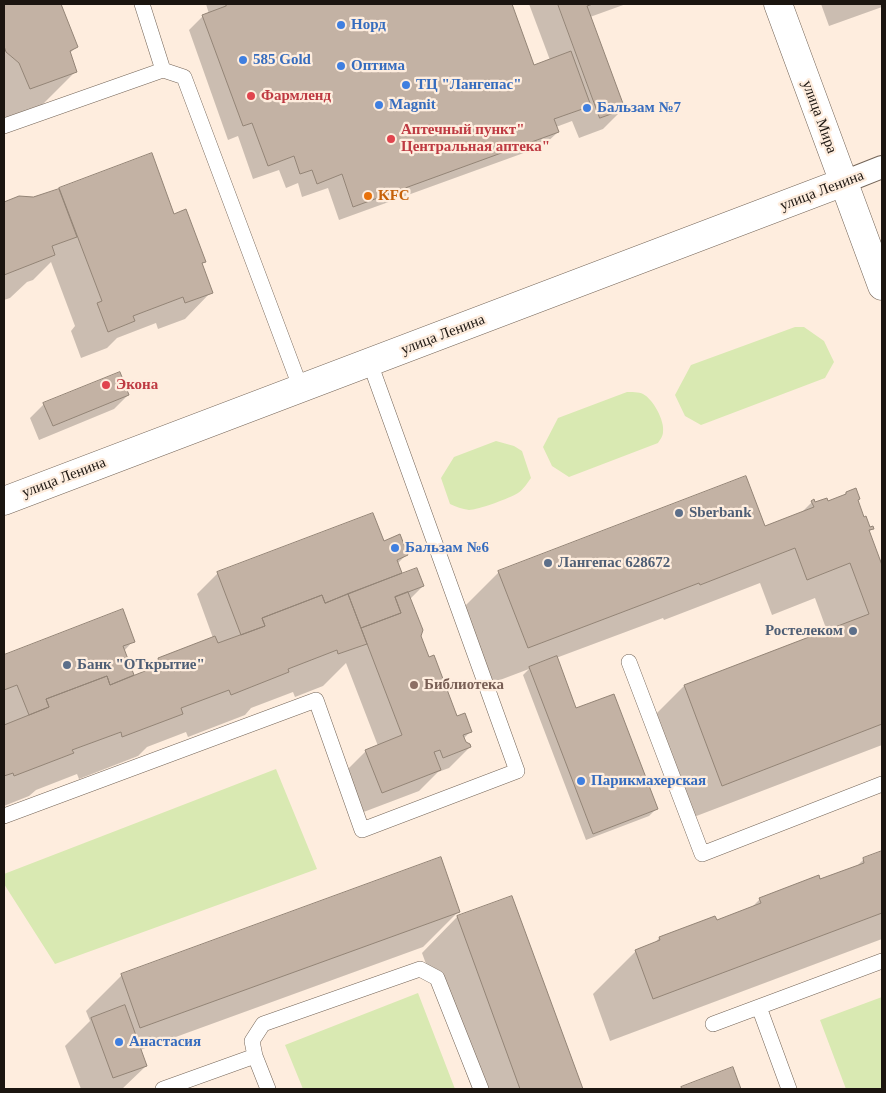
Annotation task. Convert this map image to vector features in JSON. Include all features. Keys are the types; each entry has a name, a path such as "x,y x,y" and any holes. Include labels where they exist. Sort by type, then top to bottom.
{"street":[{"name":"улица Мира","path":"778,4 882,286"},
{"name":"улица Ленина","path":"4,500 370,363 882,167"}],"lane":[{"path":"142,4 163,70"},
{"path":"4,126 163,70 184,77 301,389"},
{"path":"4,816 316,700 362,830 517,772 370,363"},
{"path":"629,662 702,854 882,784"},
{"path":"712,1024 882,961"},
{"path":"268,1089 252,1041 264,1024 420,969 437,978 481,1089"},
{"path":"759,1007 790,1089"},
{"path":"163,1089 256,1056"}],"green space":[{"path":"795,327 804,327 824,341 834,362 825,378 701,425 685,416 675,395 691,365"},
{"path":"627,392 643,394 651,400 660,416 663,427 658,443 569,477 552,466 543,447 558,418"},
{"path":"496,441 514,446 522,451 531,478 527,484 514,495 479,508 469,510 450,504 441,478 454,457"},
{"path":"276,769 317,869 55,964 4,884 4,874"},
{"path":"418,993 455,1089 303,1089 285,1045"},
{"path":"882,997 882,1089 846,1089 820,1020"}],"building":[{"path":"4,4 61,4 78,47 70,51 77,72 30,89 19,63 6,52 4,46"},
{"name":"ТЦ \"Лангепас\"","path":"225,4 512,4 534,65 571,51 591,106 554,119 559,132 353,207 342,174 317,184 312,170 300,174 294,156 268,166 252,123 243,126 202,15 226,6"},
{"path":"558,4 593,4 587,6 625,109 600,118"},
{"path":"152,153 174,214 186,209 206,262 202,263 213,293 185,303 183,297 133,316 135,321 108,332 97,303 102,301 59,188"},
{"path":"59,189 77,237 52,246 55,255 4,275 4,202 19,196 33,197"},
{"path":"120,372 129,395 53,426 43,403"},
{"name":"Ростелеком","path":"746,476 765,526 814,507 811,501 814,499 815,502 827,498 828,501 856,488 864,517 866,516 870,527 873,526 874,529 869,530 882,565 882,724 722,786 684,685 869,614 850,563 807,580 795,548 528,648 498,571"},
{"path":"373,513 384,541 400,534 408,555 397,560 402,573 325,603 322,595 262,618 265,626 241,635 217,572"},
{"path":"417,568 424,586 395,597 401,613 361,628 348,594"},
{"name":"Библиотека","path":"408,592 423,630 421,636 429,657 434,655 457,716 465,713 472,732 463,735 471,747 443,758 440,750 434,752 441,770 382,793 365,750 402,735 361,628 401,613 395,597"},
{"path":"348,594 367,644 338,654 337,650 288,669 289,672 231,695 229,690 181,708 183,714 122,737 121,732 72,750 74,753 14,776 13,773 4,776 4,725 49,707 46,699 107,676 110,685 160,665 158,658 215,636 218,643 265,626 262,618 322,595 325,603"},
{"name":"Банк \"ОТкрытие\"","path":"123,609 135,642 123,646 134,675 110,685 107,676 46,699 49,707 29,715 17,685 4,690 4,655"},
{"path":"557,656 576,708 614,694 658,809 593,834 529,667"},
{"path":"882,851 882,913 653,999 635,950 660,940 659,937 715,916 717,920 761,903 759,898 819,875 820,879 864,863 863,858"},
{"path":"441,857 460,912 140,1028 121,974"},
{"path":"512,896 583,1089 520,1089 457,916"},
{"name":"Анастасия","path":"125,1005 147,1066 113,1078 91,1018"},
{"path":"733,1067 741,1089 682,1089 681,1087"}],"place":[{"name":"Норд","path":"341,25"},
{"name":"585 Gold","path":"243,60"},
{"name":"Оптима","path":"341,66"},
{"name":"ТЦ \"Лангепас\"","path":"406,85"},
{"name":"Фармленд","path":"251,96"},
{"name":"Magnit","path":"379,105"},
{"name":"Бальзам №7","path":"587,108"},
{"name":"Аптечный пункт\" Центральная аптека\"","path":"391,139"},
{"name":"KFC","path":"368,196"},
{"name":"Экона","path":"106,385"},
{"name":"Sberbank","path":"679,513"},
{"name":"Бальзам №6","path":"395,548"},
{"name":"Лангепас 628672","path":"548,563"},
{"name":"Ростелеком","path":"853,631"},
{"name":"Банк \"ОТкрытие\"","path":"67,665"},
{"name":"Библиотека","path":"414,685"},
{"name":"Парикмахерская","path":"581,781"},
{"name":"Анастасия","path":"119,1042"}]}
